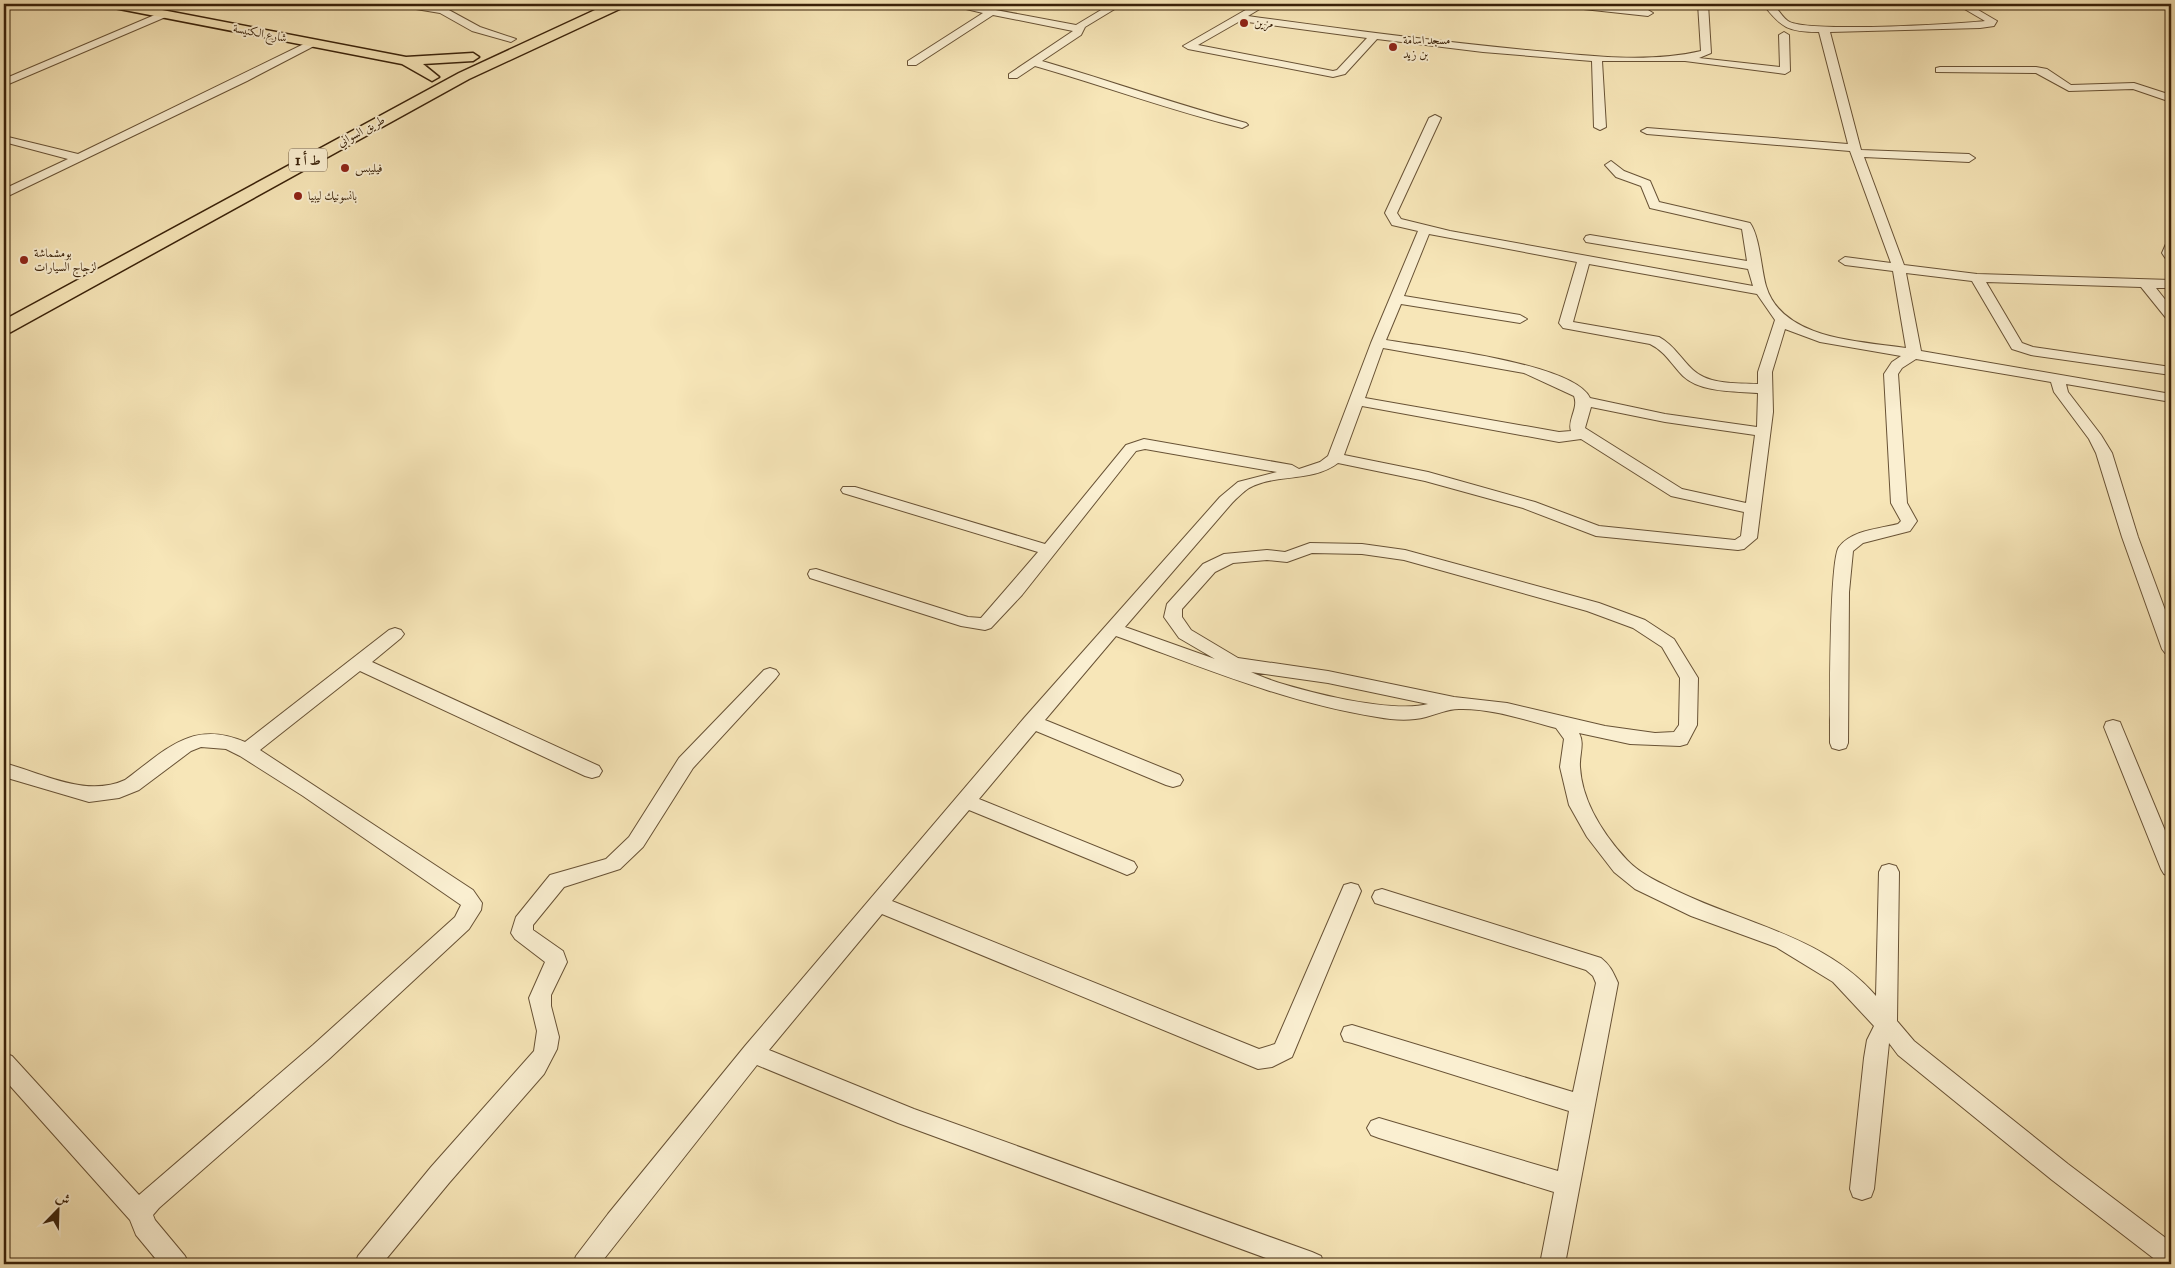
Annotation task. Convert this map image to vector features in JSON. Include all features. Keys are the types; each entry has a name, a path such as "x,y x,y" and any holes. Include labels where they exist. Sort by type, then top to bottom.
{"highway":[{"name":"طريق السواني","path":"281,158 432,77 588,4"},
{"name":"طريق السواني","path":"4,328 464,76 619,4"},
{"path":"4,311 172,217"}],"main road":[{"name":"شارع الكنيسة","path":"114,4 406,62 422,68 432,77"},
{"name":"شارع الكنيسة","path":"406,62 473,57"}],"street":[{"path":"404,4 443,11 476,28 511,39"},
{"path":"950,4 1078,29"},
{"path":"1013,76 1077,33 1078,29 1118,4"},
{"path":"1263,4 1188,46 1333,74 1341,72 1376,35"},
{"path":"1565,4 1633,13 1648,13"},
{"path":"1685,60 1706,53 1703,4"},
{"path":"1768,4 1789,26 1824,30 1980,25 1990,24 1992,21 1961,4"},
{"path":"912,63 992,12"},
{"path":"4,83 164,14"},
{"path":"1239,18 1597,59 1685,60 1785,71 1784,35"},
{"path":"1824,30 1856,151 1899,268 1914,354"},
{"path":"4,194 243,79 312,43"},
{"path":"1597,59 1600,127"},
{"path":"1034,62 1132,91 1172,107 1242,125"},
{"path":"1940,70 2036,70 2043,71 2069,88 2134,86 2171,99"},
{"path":"1435,118 1391,213 1396,222 1424,231 1761,291"},
{"path":"1647,131 1856,151 1969,158"},
{"path":"4,139 79,158"},
{"path":"1611,166 1620,174 1646,184 1654,205 1746,226 1749,230 1754,266 1761,291 1781,321 1794,329 1820,338 2171,398"},
{"path":"585,1264 753,1053 964,801 1226,500 1243,486 1263,479 1319,470 1335,458 1378,343 1424,231"},
{"path":"1590,239 1754,266"},
{"path":"2171,247 2168,253 2171,256"},
{"path":"1584,259 1566,323 1568,326 1654,340 1665,348 1691,376 1708,383 1766,389"},
{"path":"1845,262 1977,278 2171,284"},
{"path":"1977,278 2017,346 2030,351 2171,371"},
{"path":"2145,283 2171,315"},
{"path":"1396,299 1520,319"},
{"path":"1335,458 1428,477 1472,491 1529,505 1596,531 1621,535 1738,545 1749,538 1763,432 1766,389 1765,372 1781,321"},
{"path":"1378,343 1528,369 1578,391 1583,396 1584,401 1577,427 1584,434 1677,493 1752,509"},
{"path":"1839,743 1841,592 1845,550 1857,539 1904,528 1909,521 1908,516 1899,504 1891,374 1897,365 1914,354"},
{"path":"2058,379 2061,392 2096,438 2104,453 2130,537 2171,649"},
{"path":"1357,401 1559,437 1584,434"},
{"path":"1584,401 1665,418 1763,432"},
{"path":"816,574 966,622 985,624 1016,591 1125,453 1138,445 1144,444 1305,472"},
{"path":"849,490 1049,550"},
{"path":"1113,629 1240,670 1307,697 1379,711 1420,712 1456,703 1532,715 1564,725 1657,740 1680,738 1688,725 1689,678 1668,643 1639,624 1592,606 1405,555 1362,549 1317,548 1287,557 1267,555 1230,558 1209,568 1174,608 1173,617 1185,634 1240,670"},
{"path":"247,751 395,634"},
{"path":"358,663 592,771"},
{"path":"368,1264 440,1175 536,1067 546,1051 549,1042 547,1025 541,1010 539,996 556,966 556,960 555,957 522,932 522,923 557,881 602,869 622,857 636,842 686,763 770,674"},
{"path":"1032,722 1173,780"},
{"path":"1564,725 1573,739 1570,767 1578,805 1594,832 1621,867 1642,883 1698,910 1784,941 1841,976 1864,999 1906,1048 2171,1257"},
{"path":"2113,727 2171,869"},
{"path":"4,770 89,795 102,794 119,791 132,785 173,752 200,740 216,740 229,743 247,751 466,896 472,903 471,910 462,923 321,1052 150,1200 140,1213"},
{"path":"964,801 1127,867"},
{"path":"1862,1189 1875,1058 1878,1040 1886,1024 1889,872"},
{"path":"878,904 1258,1058 1272,1056 1284,1050 1351,891"},
{"path":"1382,897 1593,964 1602,971 1608,983 1582,1105 1553,1264"},
{"path":"1352,1034 1582,1105"},
{"path":"753,1053 906,1116 1084,1182 1180,1214 1312,1264"},
{"path":"4,1063 140,1213 145,1227 176,1264"},
{"path":"1379,1128 1567,1185"}],"place":[{"name":"مزين","path":"1244,23"},
{"name":"مسجد اسامة بن زيد","path":"1393,47"},
{"name":"فيليبس","path":"345,168"},
{"name":"بانسونيك ليبيا","path":"298,196"},
{"name":"بومشماشة لزجاج السيارات","path":"24,260"}]}
